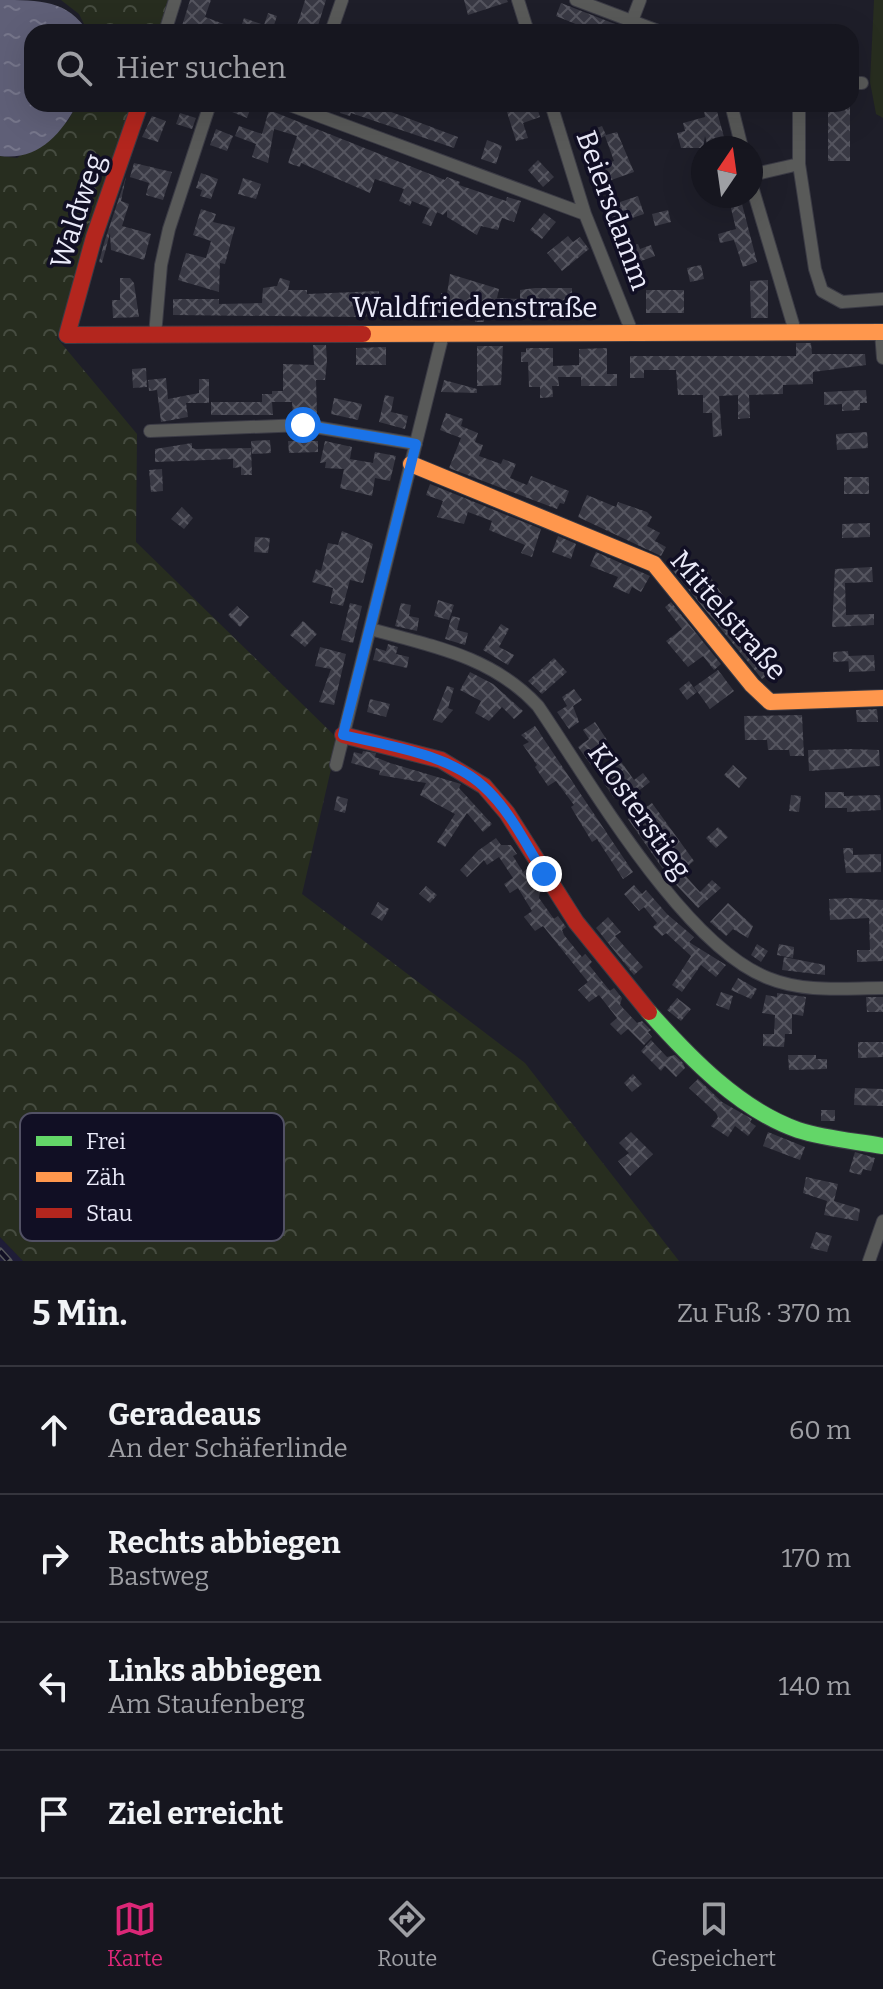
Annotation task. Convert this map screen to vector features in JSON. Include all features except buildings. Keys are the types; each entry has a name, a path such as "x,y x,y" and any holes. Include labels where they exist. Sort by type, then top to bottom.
{"street":[{"path":"168,24 175,0"},
{"path":"334,24 342,0"},
{"path":"518,0 526,24"},
{"path":"576,0 640,24"},
{"path":"632,21 640,0"},
{"name":"Waldweg","path":"67,335 94,237 137,112"},
{"path":"155,335 161,265 169,229 207,112"},
{"path":"319,112 585,214"},
{"name":"Beiersdamm","path":"553,112 585,214 632,332"},
{"path":"733,112 739,136"},
{"path":"799,112 799,164 815,269 822,291 842,302 883,299"},
{"path":"763,172 799,164"},
{"path":"758,208 795,331"},
{"path":"882,332 883,358"},
{"name":"Waldfriedenstraße","path":"67,335 882,332"},
{"path":"336,765 443,334"},
{"path":"150,431 303,425 416,444"},
{"name":"Mittelstraße","path":"411,464 654,564 752,685 770,702 883,698"},
{"name":"Klosterstieg","path":"370,629 466,656 522,688 538,706 670,896 750,969 790,985 811,989 883,988"},
{"path":"343,735 448,764 485,787 567,909 656,1018 715,1075 763,1113 810,1133 883,1146"},
{"path":"869,1261 883,1221"}],"shaded area":[{"path":"0,1237 23,1261 0,1261"}],"green space":[{"path":"61,0 173,0 165,24 84,24 79,14"},
{"path":"874,0 883,0 883,118 876,114 870,82"},
{"path":"73,112 135,112 88,234 57,338 137,434 136,542 338,739 302,894 525,1063 679,1261 23,1261 0,1237 0,156 17,158 68,121"}],"water":[{"path":"0,0 52,4 82,24 24,24 24,112 72,112 46,144 25,154 0,156"}],"railway":[{"path":"0,1251 9,1261"}],"traffic: fast":[{"path":"649,1012 698,1064 756,1109 798,1130 883,1146"}],"traffic: slow":[{"path":"363,334 883,332"},
{"path":"411,464 654,564 752,685 770,702 883,698"}],"traffic: jam":[{"path":"137,112 94,237 67,335 363,334"},
{"path":"343,735 441,760 484,786 507,813 576,922 649,1012"}],"route":[{"path":"303,425 416,444 343,735 431,758 468,774 498,801 544,874"}]}
